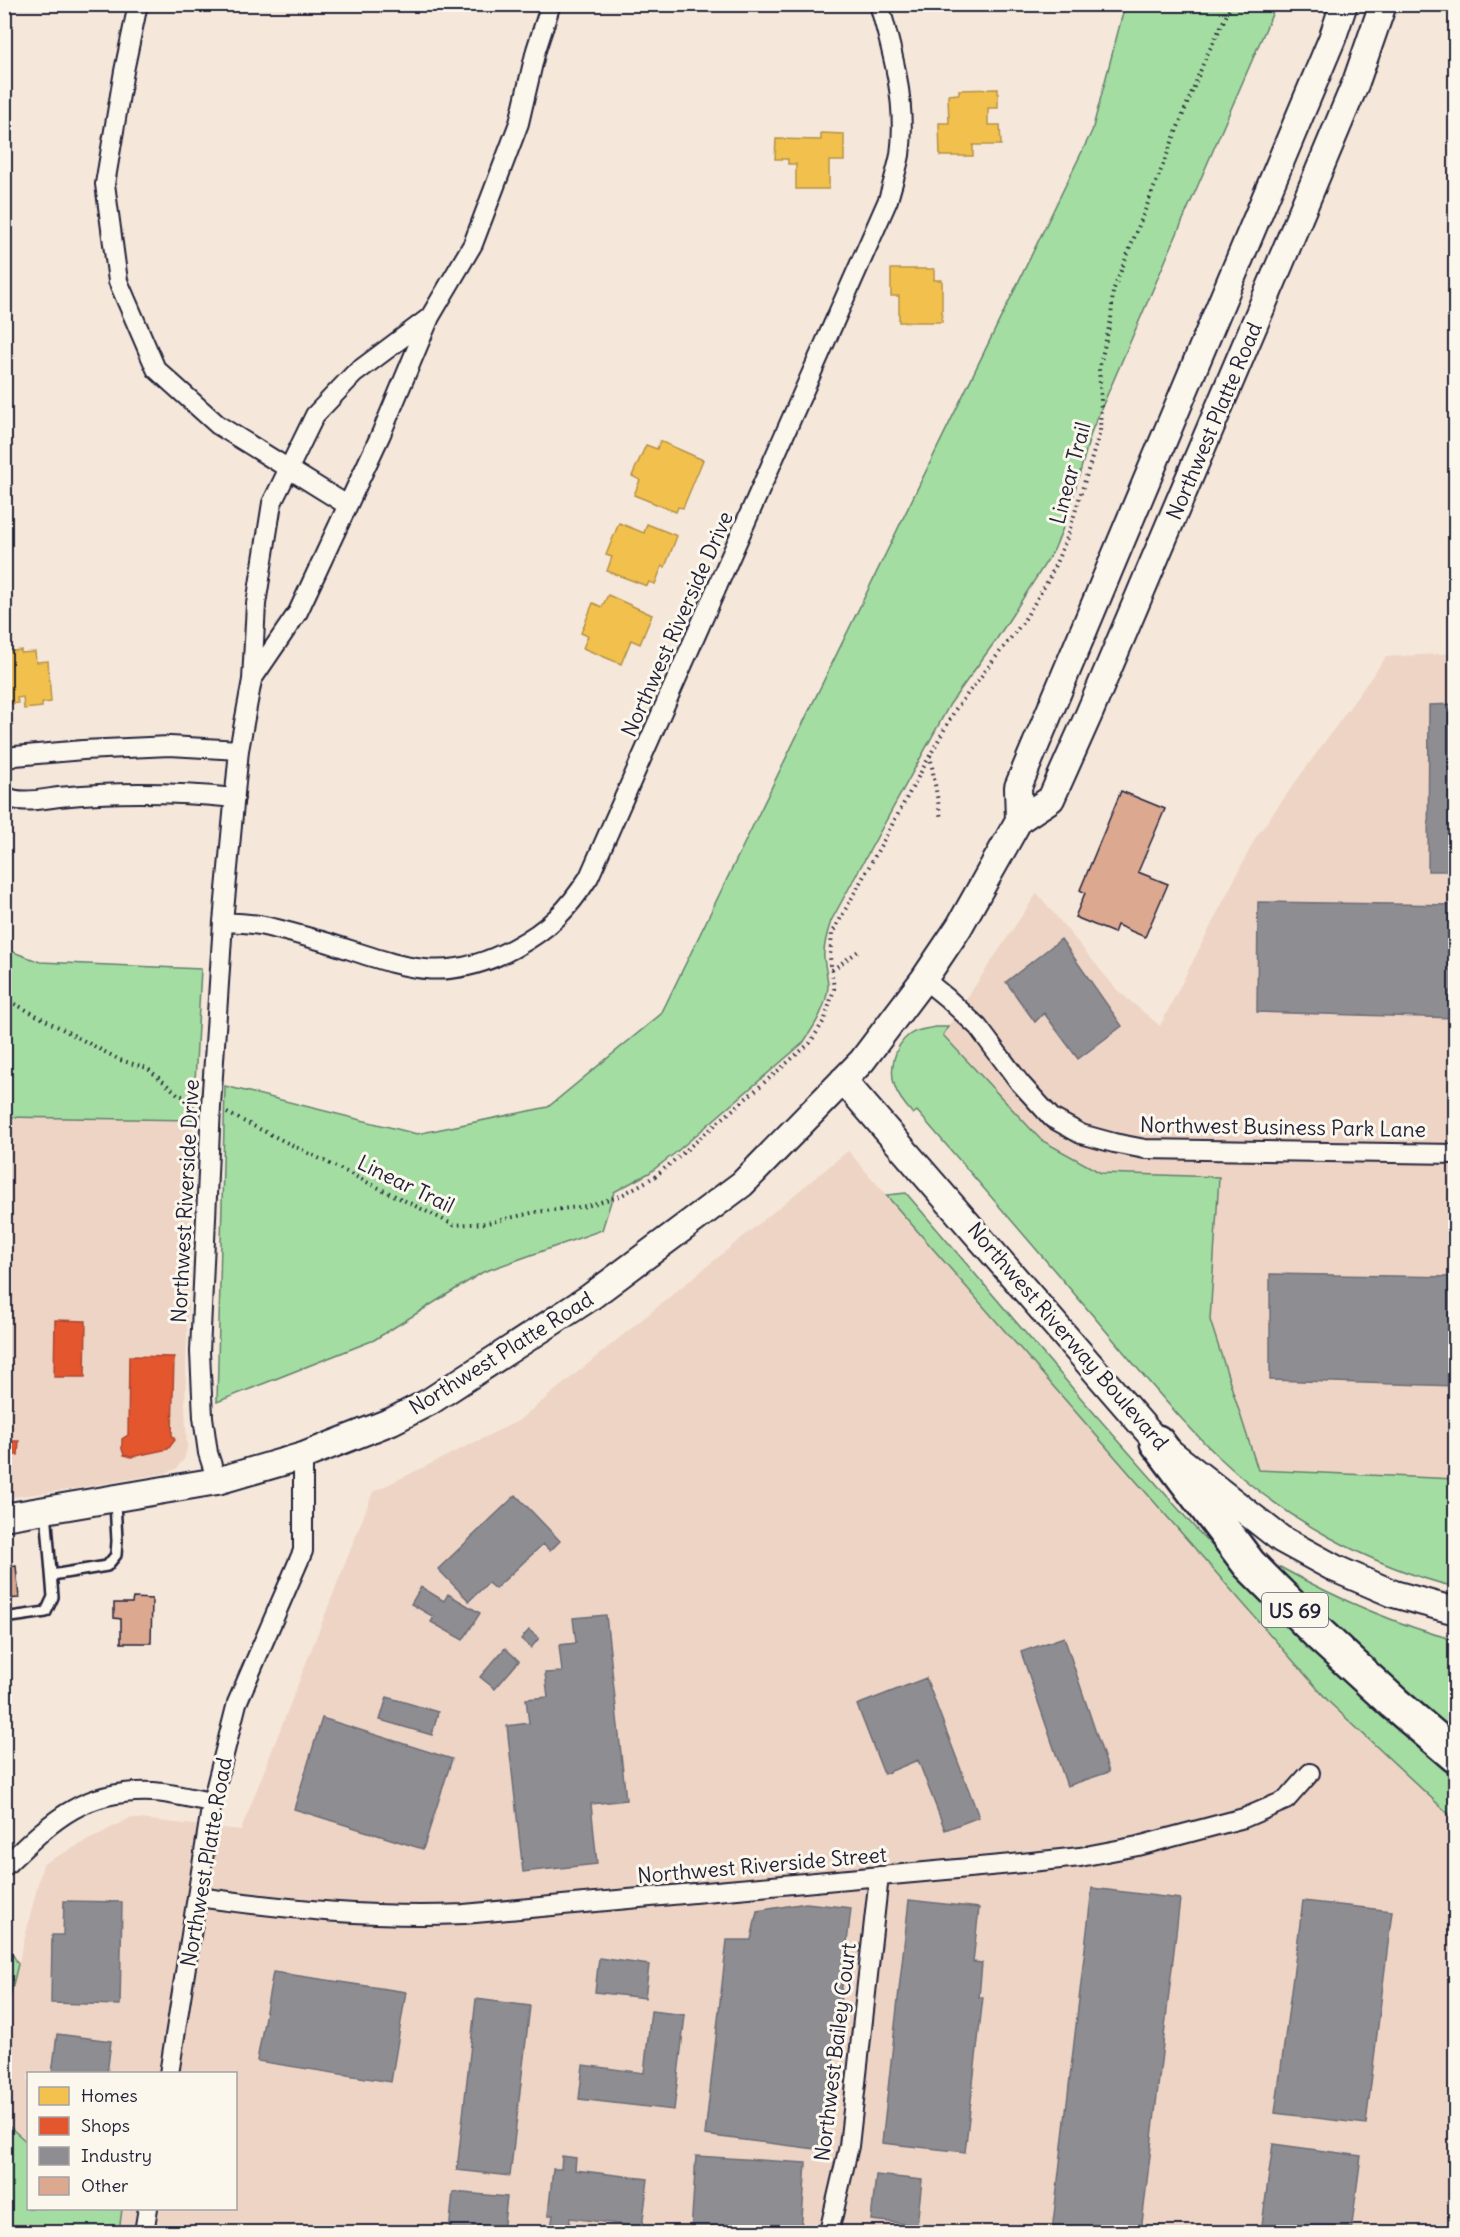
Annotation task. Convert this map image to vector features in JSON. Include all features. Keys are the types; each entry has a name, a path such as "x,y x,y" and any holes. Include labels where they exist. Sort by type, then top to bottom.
{"highway":[{"name":"US 69","path":"1157,1442 1249,1564 1320,1635 1455,1756"}],"main road":[{"name":"Northwest Platte Road","path":"1019,820 1018,787 1332,39 1344,4"},
{"name":"Northwest Platte Road","path":"303,1456 392,1421 429,1402 589,1299 742,1184 870,1050 924,979 959,927 1019,820 1051,799 1351,94 1383,4"},
{"name":"Northwest Riverway Boulevard","path":"843,1080 1157,1442 1281,1539 1335,1569 1394,1594 1455,1611"},
{"path":"4,1517 217,1481 303,1456"}],"street":[{"path":"138,4 105,183 118,281 156,369 218,425 347,505"},
{"path":"252,680 298,612 381,434 430,317 473,244 519,123 536,50 551,4"},
{"name":"Northwest Riverside Drive","path":"223,922 263,926 401,967 430,970 462,968 496,958 530,940 573,903 589,878 888,201 900,155 901,110 895,60 879,4"},
{"name":"Northwest Riverside Drive","path":"217,1481 208,1453 203,1417 200,1353 211,1106 223,922 239,750 252,680 256,604 272,503 315,415 354,374 430,317"},
{"path":"4,760 15,756 37,754 159,746 239,750"},
{"path":"4,795 10,799 30,800 158,792 235,798"},
{"name":"Northwest Business Park Lane","path":"924,979 978,1027 1020,1083 1052,1118 1081,1134 1145,1149 1455,1154"},
{"name":"Northwest Platte Road","path":"169,2072 212,1802 237,1704 303,1551 303,1456"},
{"name":"Northwest Riverside Street","path":"198,1897 343,1912 421,1916 464,1914 1069,1858 1138,1846 1244,1818 1286,1800 1310,1773"},
{"path":"4,1867 43,1830 73,1808 89,1801 119,1792 154,1792 212,1802"},
{"name":"Northwest Bailey Court","path":"829,2232 849,2146 879,1876"},
{"path":"144,2232 148,2210"}],"lane":[{"path":"52,1575 107,1566 116,1555 115,1499"},
{"path":"4,1618 46,1612 53,1597 46,1511"}],"path":[{"name":"Linear Trail","path":"4,998 120,1059 147,1068 179,1095 211,1106 454,1225 487,1224 536,1212 588,1206 620,1196 656,1176 810,1043 825,1019 834,989 830,957 832,934 956,710 1023,622 1048,579 1067,538 1100,432 1099,369 1111,319 1113,291 1201,69 1232,4"},
{"path":"930,755 941,819"},
{"path":"832,970 861,949"}],"shaded area":[{"path":"1455,653 1455,1479 1258,1471 1210,1320 1219,1177 1101,1173 1041,1140 943,1034 1037,893 1117,990 1160,1026 1256,837 1386,657"},
{"path":"4,1117 193,1120 185,1406 187,1448 184,1459 176,1469 166,1473 67,1490 5,1498"},
{"path":"848,1151 1330,1703 1455,1820 1455,2232 119,2232 122,2210 237,2210 237,2072 27,2072 27,2142 5,2122 5,2018 43,1864 130,1818 241,1830 373,1492 518,1421"}],"green space":[{"path":"1125,5 1276,5 1092,430 1067,518 1054,550 996,640 950,704 831,921 824,949 827,995 819,1016 803,1043 674,1154 649,1173 614,1192 602,1230 483,1272 374,1340 217,1402 225,1086 417,1134 548,1107 661,1014 1092,131"},
{"path":"5,949 40,962 201,969 193,1120 5,1117"},
{"path":"936,1027 948,1027 943,1035 1041,1140 1101,1173 1219,1177 1210,1320 1258,1470 1455,1479 1455,1587 1423,1578 1360,1553 1299,1519 1244,1479 1185,1422 917,1111 913,1114 900,1098 893,1080 896,1052 912,1033"},
{"path":"906,1193 1196,1529 1257,1593 1422,1747 1455,1772 1455,1820 1330,1703 886,1195"},
{"path":"1280,1567 1366,1609 1432,1634 1455,1640 1455,1740 1276,1571"},
{"path":"5,1940 18,1964 5,2018"},
{"path":"4,2122 27,2142 27,2210 122,2210 119,2232 5,2232"}],"building: Homes":[{"path":"998,89 998,108 988,108 988,125 1000,125 1001,145 973,145 973,156 940,156 939,123 949,123 948,95 959,94 959,90"},
{"path":"821,133 844,134 844,161 829,161 829,189 796,189 796,164 788,164 788,159 775,159 776,139 821,140"},
{"path":"891,269 934,269 934,280 942,280 942,322 899,322 899,296 891,296"},
{"path":"660,441 703,460 683,508 678,507 676,512 634,495 640,480 632,476 646,445 657,449"},
{"path":"619,523 644,533 647,524 677,536 665,567 662,566 655,584 649,582 647,586 607,571 612,557 606,555"},
{"path":"608,595 652,615 640,644 631,640 621,664 583,648 588,636 581,633 593,603 602,607"},
{"path":"21,650 21,653 35,652 36,662 48,661 51,702 42,703 42,707 24,709 23,697 17,698 18,703 7,704 7,699 4,700 4,652"}],"building: Shops":[{"path":"55,1320 86,1321 85,1377 54,1377"},
{"path":"129,1356 174,1357 172,1435 175,1440 168,1449 131,1457 124,1455 122,1449 122,1439 128,1435"},
{"path":"4,1441 19,1441 18,1455 4,1455"}],"building: Industry":[{"path":"1456,704 1456,871 1428,871 1429,705"},
{"path":"1258,902 1456,905 1456,1018 1257,1012"},
{"path":"1061,939 1122,1026 1078,1059 1044,1013 1035,1022 1006,982"},
{"path":"1270,1274 1456,1277 1456,1386 1270,1380"},
{"path":"516,1495 560,1541 550,1551 543,1544 495,1589 488,1583 469,1601 438,1569"},
{"path":"421,1587 444,1601 448,1594 480,1613 463,1640 431,1622 434,1617 411,1604"},
{"path":"606,1615 626,1800 591,1804 597,1864 523,1872 507,1726 529,1723 526,1699 548,1697 545,1673 562,1672 559,1645 576,1643 573,1618"},
{"path":"529,1630 539,1638 531,1648 521,1639"},
{"path":"1064,1637 1109,1772 1067,1786 1021,1652"},
{"path":"505,1648 519,1661 495,1689 480,1677"},
{"path":"926,1678 979,1817 945,1830 918,1760 884,1774 857,1705"},
{"path":"387,1697 438,1712 432,1735 380,1720"},
{"path":"322,1718 452,1759 423,1849 294,1809"},
{"path":"1092,1888 1180,1899 1141,2232 1052,2232"},
{"path":"909,1900 979,1908 973,1962 982,1963 979,1997 983,1997 965,2152 882,2143"},
{"path":"64,1901 122,1902 120,2005 51,2003 52,1935 63,1935"},
{"path":"1303,1901 1392,1911 1366,2124 1275,2113"},
{"path":"806,1903 851,1908 823,2150 705,2135 727,1940 751,1940 757,1911"},
{"path":"599,1958 649,1965 645,1998 595,1992"},
{"path":"273,1972 406,1992 391,2082 257,2061"},
{"path":"476,1999 530,2006 510,2176 457,2170"},
{"path":"651,2011 685,2015 674,2110 579,2099 583,2065 644,2073"},
{"path":"57,2034 111,2041 107,2072 52,2072"},
{"path":"1273,2144 1361,2156 1351,2232 1261,2232"},
{"path":"562,2156 576,2158 575,2170 648,2179 642,2227 570,2218 569,2230 551,2228 553,2215 548,2215 553,2169 561,2169"},
{"path":"696,2156 806,2163 801,2232 691,2232"},
{"path":"876,2175 922,2180 917,2225 871,2220"},
{"path":"453,2192 507,2197 503,2232 449,2232"}],"building: Other":[{"path":"1121,791 1165,809 1138,872 1168,884 1145,937 1117,925 1114,933 1075,917 1085,893 1080,890"},
{"path":"16,1566 19,1598 4,1599 4,1567"},
{"path":"133,1598 152,1599 151,1643 121,1643 121,1619 114,1618 114,1603 132,1603"}]}
